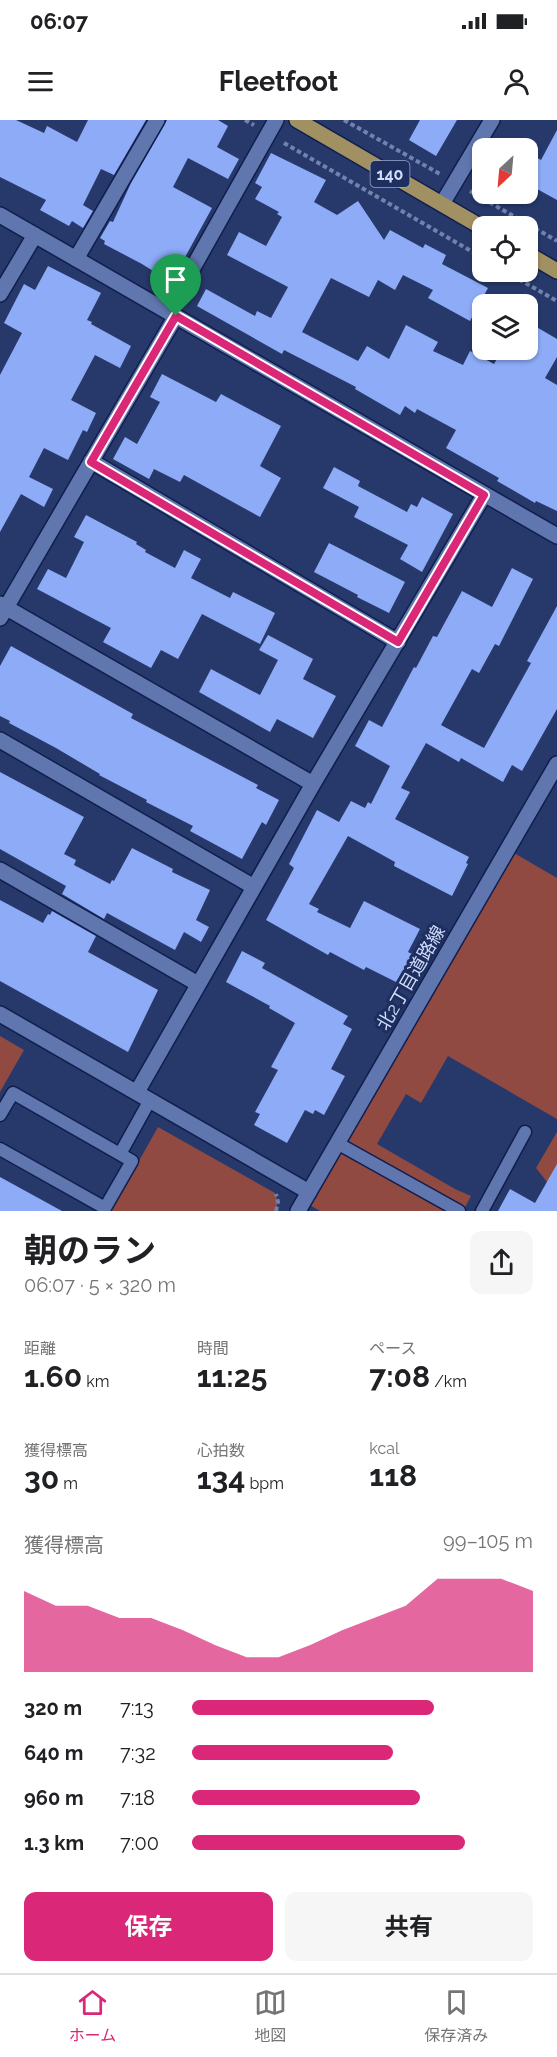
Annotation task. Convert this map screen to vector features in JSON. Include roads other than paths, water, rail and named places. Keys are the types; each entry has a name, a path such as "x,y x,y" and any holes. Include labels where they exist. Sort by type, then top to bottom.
{"main road":[{"name":"140","path":"297,120 472,222"},
{"path":"538,260 557,271"}],"street":[{"path":"76,259 157,120"},
{"path":"442,204 492,120"},
{"path":"272,127 91,462 2,610 313,784"},
{"path":"0,215 557,536"},
{"path":"0,294 35,235"},
{"path":"91,462 398,642"},
{"path":"144,1096 198,984 484,495"},
{"path":"0,740 254,887"},
{"name":"北2丁目道路線","path":"298,1211 557,764"},
{"path":"0,870 198,984"},
{"path":"0,1014 309,1192"}],"lane":[{"path":"0,1115 13,1093 132,1161 105,1208 0,1149"},
{"path":"120,1154 144,1096"},
{"path":"482,1211 525,1132"},
{"path":"337,1143 459,1211"}]}
